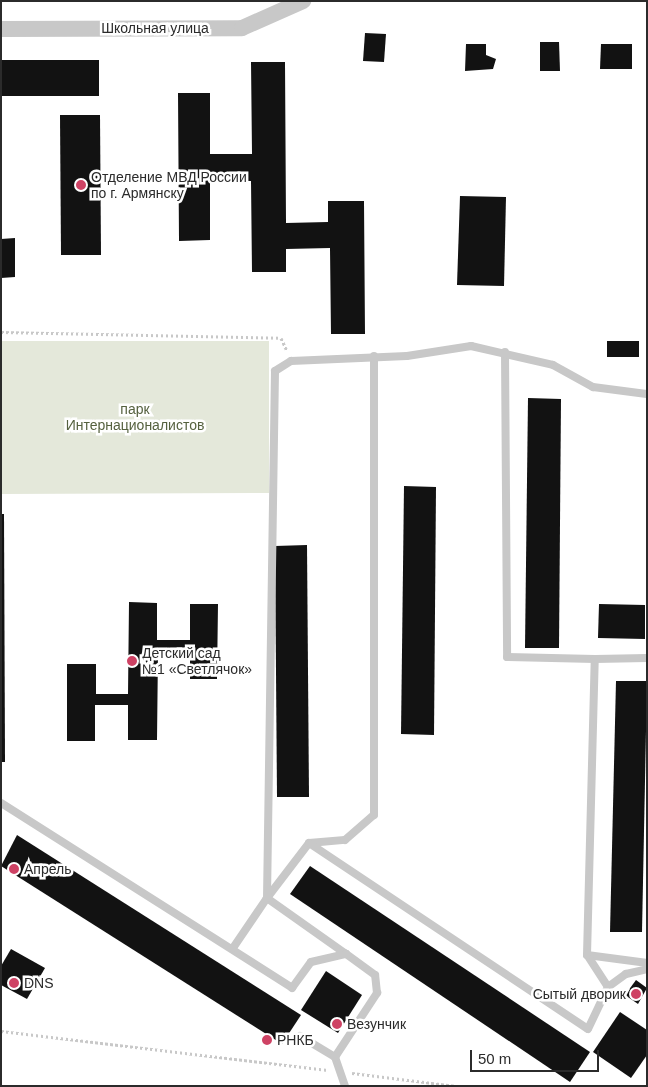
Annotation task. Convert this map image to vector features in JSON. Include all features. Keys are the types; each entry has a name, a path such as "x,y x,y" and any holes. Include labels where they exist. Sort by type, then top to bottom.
{"street":[{"name":"Школьная улица","path":"1,29 242,28 303,1"}],"lane":[{"path":"267,898 275,371 291,360 407,356 471,346 505,352 554,365 593,387 647,394"},
{"path":"505,352 507,657 647,658"},
{"path":"233,948 267,898 310,843 345,840 374,815 374,356"},
{"path":"595,659 587,955 608,987"},
{"path":"1,802 233,948 292,988 311,962 346,954"},
{"path":"310,843 588,1029 608,987 626,974 647,969"},
{"path":"267,898 376,975 377,993 335,1057"},
{"path":"587,955 647,963"},
{"path":"300,1036 335,1057 345,1086"}],"path":[{"path":"1,332 281,338 291,360"},
{"path":"1,1031 456,1086"}],"green space":[{"name":"парк Интернационалистов","path":"1,341 269,341 269,493 1,494"}],"building":[{"path":"365,33 386,34 384,62 363,61"},
{"path":"540,42 559,42 560,71 540,71"},
{"path":"466,44 486,44 486,55 496,59 493,69 465,71"},
{"path":"601,44 632,44 632,69 600,69"},
{"path":"1,60 99,60 99,96 1,96"},
{"path":"251,62 285,62 286,223 328,222 328,201 364,201 365,334 331,334 330,248 286,249 286,272 252,272 251,181 210,181 210,240 179,241 178,93 210,93 210,154 252,154"},
{"name":"Отделение МВД России по г. Армянску","path":"60,115 100,115 101,255 61,255"},
{"path":"460,196 506,197 504,286 457,285"},
{"path":"15,238 15,277 1,278 1,239"},
{"path":"607,341 639,341 639,357 607,357"},
{"path":"528,398 561,399 559,648 525,648"},
{"path":"404,486 436,487 434,735 401,734"},
{"path":"1,514 4,514 5,762 1,762"},
{"path":"307,545 309,797 277,797 275,546"},
{"path":"129,602 157,603 157,640 190,640 190,604 218,604 217,679 190,679 190,651 158,651 157,740 128,740 128,705 95,705 95,741 67,741 67,664 96,664 96,694 128,694"},
{"path":"599,604 645,605 645,639 598,638"},
{"path":"616,681 647,681 642,932 610,932"},
{"path":"17,835 301,1015 282,1044 1,866"},
{"path":"310,866 590,1052 570,1082 290,894"},
{"path":"11,949 45,968 27,999 1,985 1,966"},
{"path":"326,971 362,995 338,1033 301,1010"},
{"path":"636,980 647,988 638,1004 625,995"},
{"path":"620,1012 647,1030 647,1055 631,1078 593,1052"}],"place":[{"name":"Отделение МВД России по г. Армянску","path":"81,185"},
{"name":"Детский сад №1 «Светлячок»","path":"132,661"},
{"name":"Апрель","path":"14,869"},
{"name":"DNS","path":"14,983"},
{"name":"Сытый дворик","path":"636,994"},
{"name":"Везунчик","path":"337,1024"},
{"name":"РНКБ","path":"267,1040"}]}
